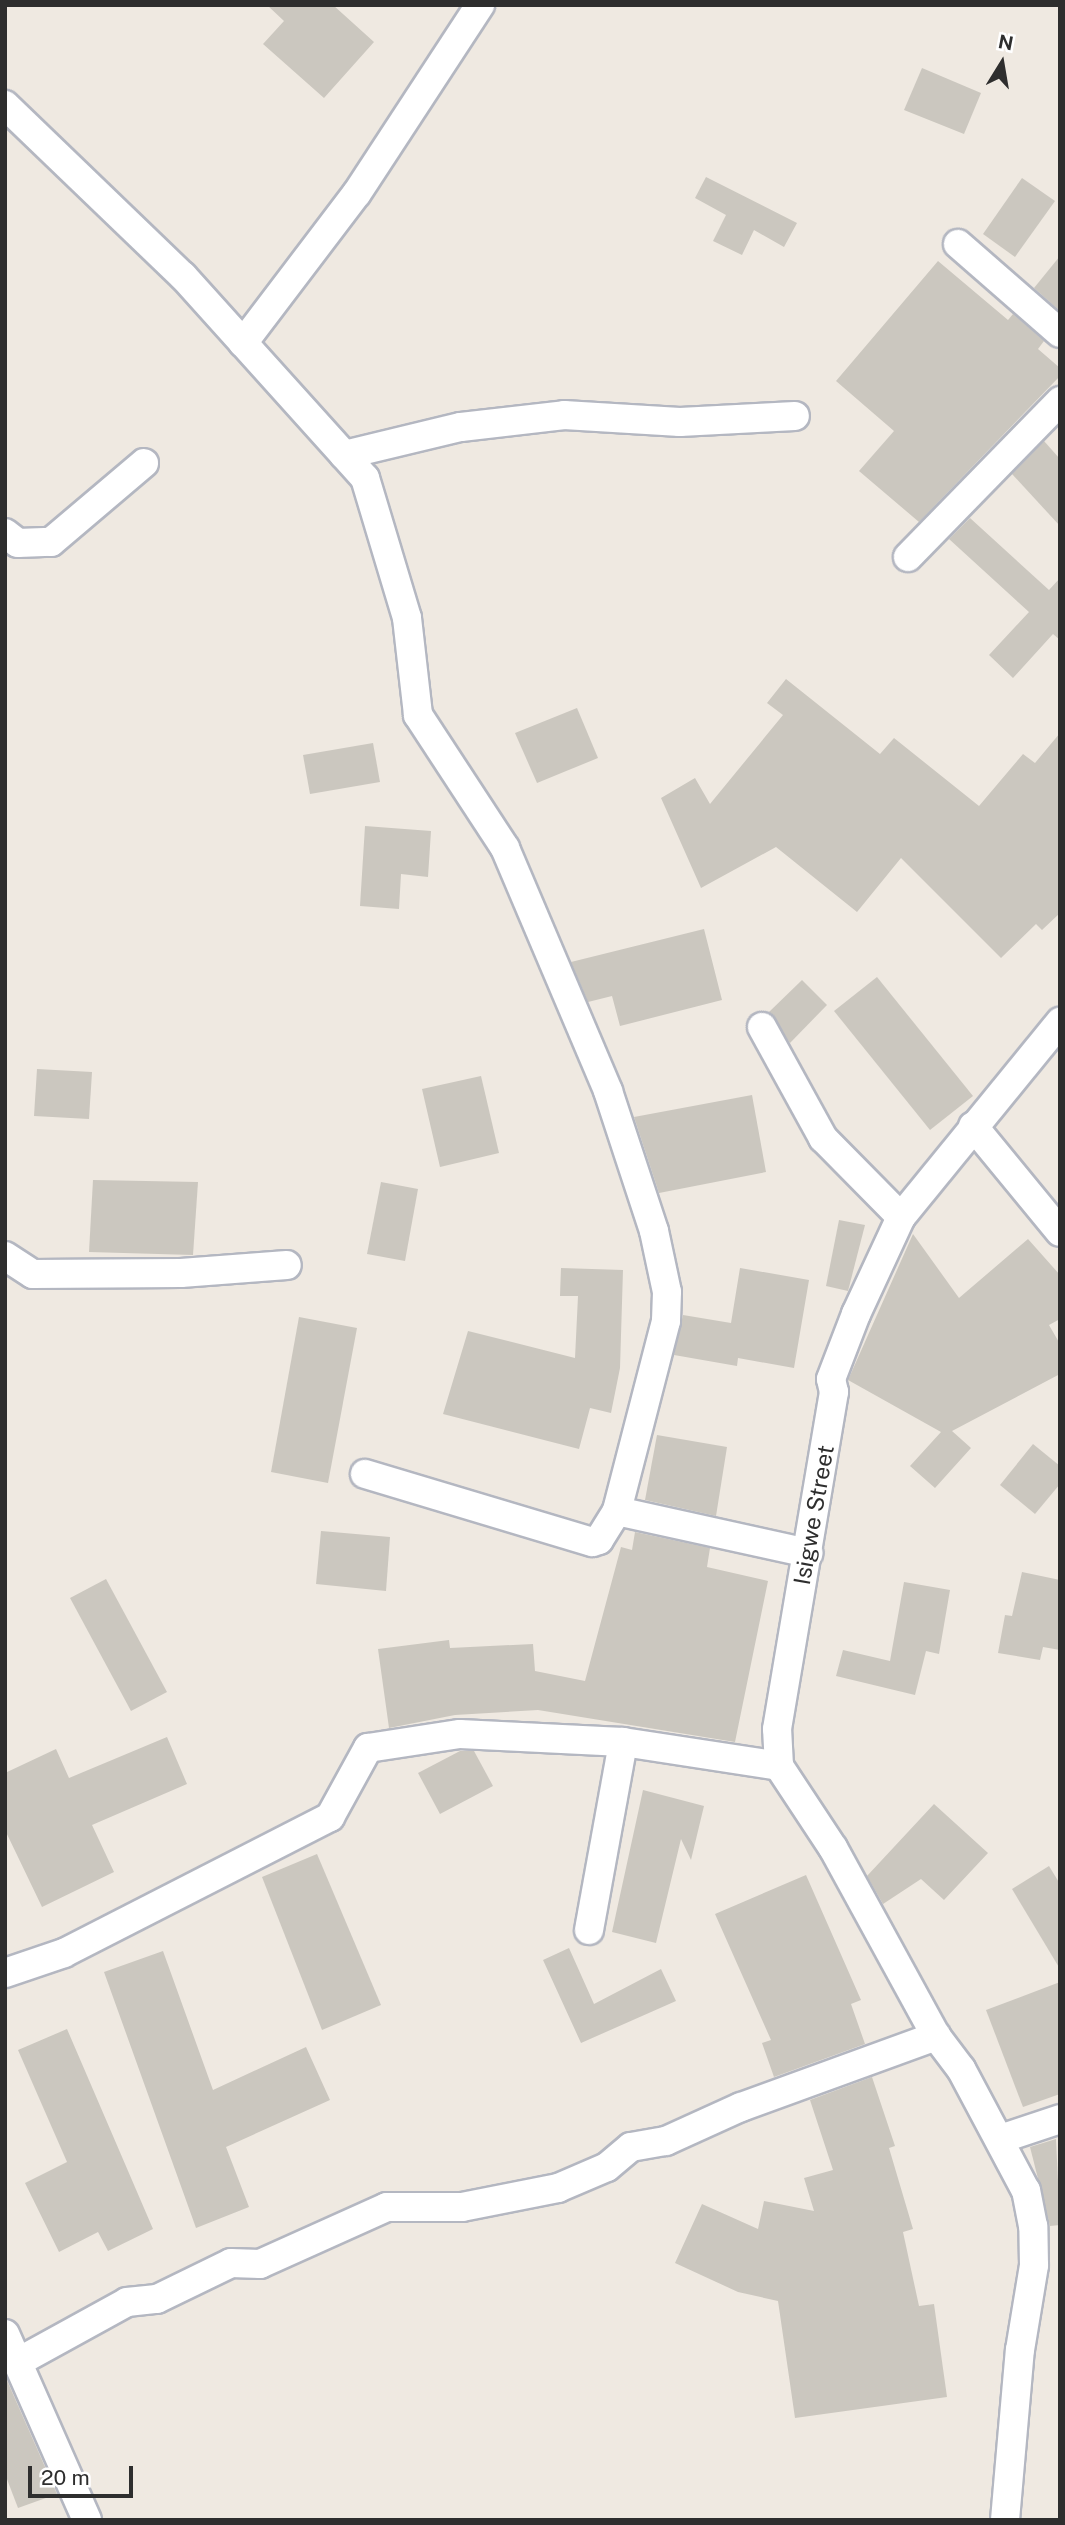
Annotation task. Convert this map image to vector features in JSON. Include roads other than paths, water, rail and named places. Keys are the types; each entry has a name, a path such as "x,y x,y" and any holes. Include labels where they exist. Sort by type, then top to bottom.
{"street":[{"path":"243,343 357,193 480,5"},
{"path":"5,105 183,276 365,478 407,618 418,715 505,848 608,1091 654,1231 667,1292 666,1321 617,1511 605,1535 592,1542 365,1474"},
{"path":"958,244 1060,333"},
{"path":"908,557 1060,401"},
{"path":"344,455 461,427 564,415 680,422 794,416"},
{"path":"5,533 18,543 51,542 144,463"},
{"name":"Isigwe Street","path":"1006,2520 1034,2252 1026,2191 961,2069 936,2036 832,1848 779,1766 777,1729 834,1392 831,1379 901,1217 1060,1021"},
{"path":"762,1027 823,1138 901,1217"},
{"path":"973,1126 1060,1232"},
{"path":"5,1256 33,1274 181,1273 287,1265"},
{"path":"617,1511 808,1553"},
{"path":"5,1973 64,1952 330,1817 369,1748 460,1734 624,1742 779,1766"},
{"path":"589,1930 624,1742"},
{"path":"18,2362 127,2302 157,2299 231,2263 260,2264 387,2207 462,2207 558,2188 607,2167 631,2147 666,2141 741,2107 936,2036"},
{"path":"1000,2139 1060,2119"},
{"path":"5,2334 88,2520"}]}
